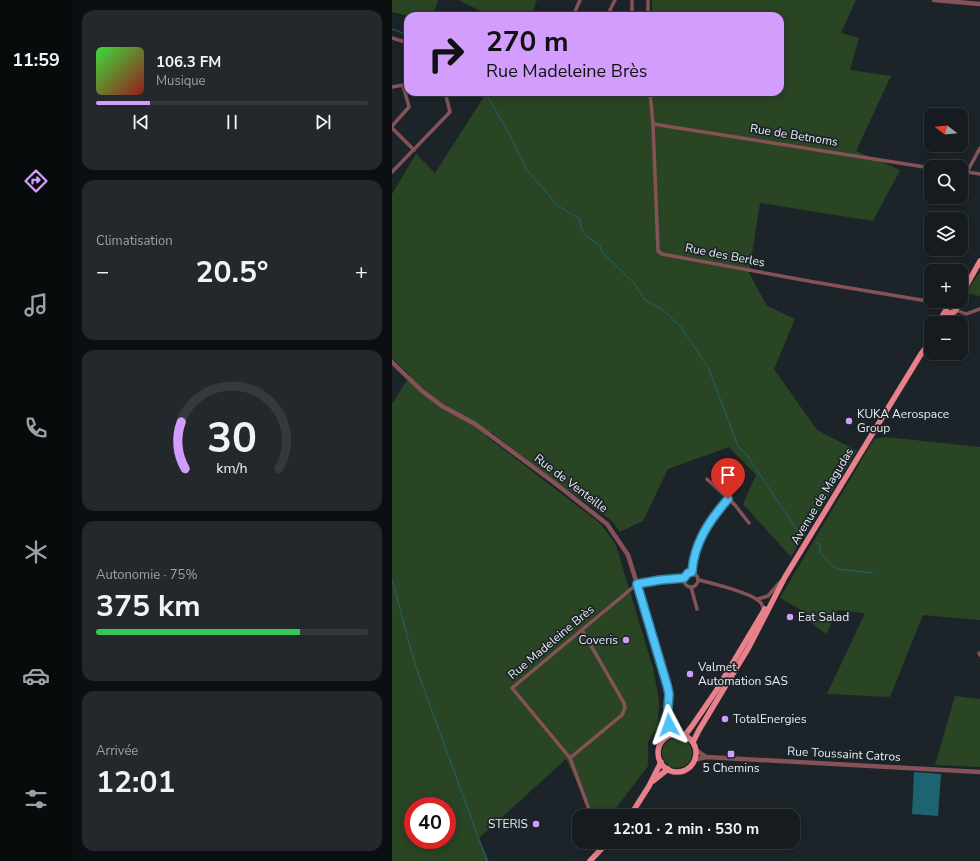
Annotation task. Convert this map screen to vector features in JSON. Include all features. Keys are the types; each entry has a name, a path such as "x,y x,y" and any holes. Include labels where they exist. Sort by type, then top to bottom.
{"main road":[{"path":"968,277 980,261"},
{"path":"968,282 980,261"},
{"path":"947,309 954,312 954,308"},
{"path":"942,316 947,309"},
{"path":"945,316 947,309"},
{"name":"Avenue de Magudas","path":"693,742 749,647 785,577 924,348"},
{"name":"Avenue de Magudas","path":"921,354 924,350"},
{"name":"Avenue de Magudas","path":"685,735 716,691 774,594 779,589"},
{"path":"676,734 685,735 693,742 696,750 694,760 690,766 684,770 674,771 668,769 661,762 658,751 660,745 668,736 676,734"},
{"path":"634,809 649,786 661,762"},
{"path":"649,786 656,778 668,769"},
{"path":"590,861 602,849"},
{"path":"594,861 603,849"}],"street":[{"path":"575,12 580,0"},
{"path":"611,12 610,10 615,0"},
{"path":"632,0 632,12"},
{"path":"648,0 648,12"},
{"path":"934,0 963,1 980,4"},
{"path":"392,38 404,42"},
{"path":"392,87 403,85 404,89"},
{"path":"406,96 409,107 392,127 414,150"},
{"path":"392,172 450,112 446,96"},
{"name":"Rue des Berles","path":"650,96 653,124 658,251 662,254 938,303 947,309"},
{"name":"Rue de Betnoms","path":"653,124 924,167"},
{"path":"968,170 980,148"},
{"path":"968,172 980,174"},
{"path":"960,308 966,314 980,309"},
{"name":"Rue de Venteille","path":"392,362 414,382 425,389 429,395 442,406 475,424 602,519 623,547 628,555 667,685 669,694 667,722 668,736"},
{"path":"707,479 739,509 749,523"},
{"path":"692,572 694,555 704,531 728,499"},
{"path":"637,584 684,578 688,573 692,572"},
{"path":"692,572 696,574 699,580 734,589 758,599 762,603 764,612"},
{"path":"758,599 768,596 785,577"},
{"path":"684,578 686,584 691,587 697,609"},
{"path":"691,587 696,586 699,580"},
{"name":"Rue Madeleine Brès","path":"570,758 512,688 637,584"},
{"path":"582,630 625,708 622,715 570,758 589,809"},
{"path":"667,722 676,734"},
{"path":"696,750 706,757"},
{"name":"Rue Toussaint Catros","path":"694,760 706,757 980,772"}],"green space":[{"path":"392,0 438,0 434,12 404,12 404,15 392,12"},
{"path":"459,0 537,0 532,12 482,12"},
{"path":"652,0 856,0 841,33 859,38 850,70 891,76 856,151 900,170 873,221 760,203 749,273 767,306 795,319 774,369 817,430 857,451 791,557 743,504 756,475 729,447 668,469 643,521 620,532 612,521 558,483 491,432 486,436 601,524 616,545 653,668 659,700 658,729 657,728 648,742 648,766 615,809 590,809 566,759 479,838 489,861 392,861 392,404 410,375 392,358 392,194 416,154 435,173 484,96 784,96 784,12 652,12"},
{"path":"980,272 980,296 968,294 968,289"},
{"path":"886,437 980,447 980,620 923,615 890,697 827,694 865,613 838,610 826,634 807,619 805,612 780,598 874,439"},
{"path":"955,696 980,699 980,767 935,765"},
{"path":"677,738 688,742 692,753 688,764 677,768 666,764 662,753 666,742"}],"water":[{"path":"914,772 941,774 938,816 912,814"}],"waterway":[{"path":"392,29 404,34"},
{"path":"487,96 511,137 526,169 558,206 580,219 581,227 585,235 600,246 602,252 633,282 645,300 663,310 681,327 708,367 738,446 746,454 799,533 805,536"},
{"path":"816,543 821,545 819,551 832,566 838,569 873,573"},
{"path":"392,579 412,654 421,681 487,861"}],"place":[{"name":"KUKA Aerospace Group","path":"849,421"},
{"name":"Eat Salad","path":"790,617"},
{"name":"Coveris","path":"626,640"},
{"name":"Valmet Automation SAS","path":"690,674"},
{"name":"TotalEnergies","path":"725,719"},
{"name":"5 Chemins","path":"731,754"},
{"name":"STERIS","path":"536,824"}],"route":[{"path":"669,725 667,722 669,694 663,667 637,584 684,578 688,573 692,572 694,555 699,541 710,522 728,499"}]}
